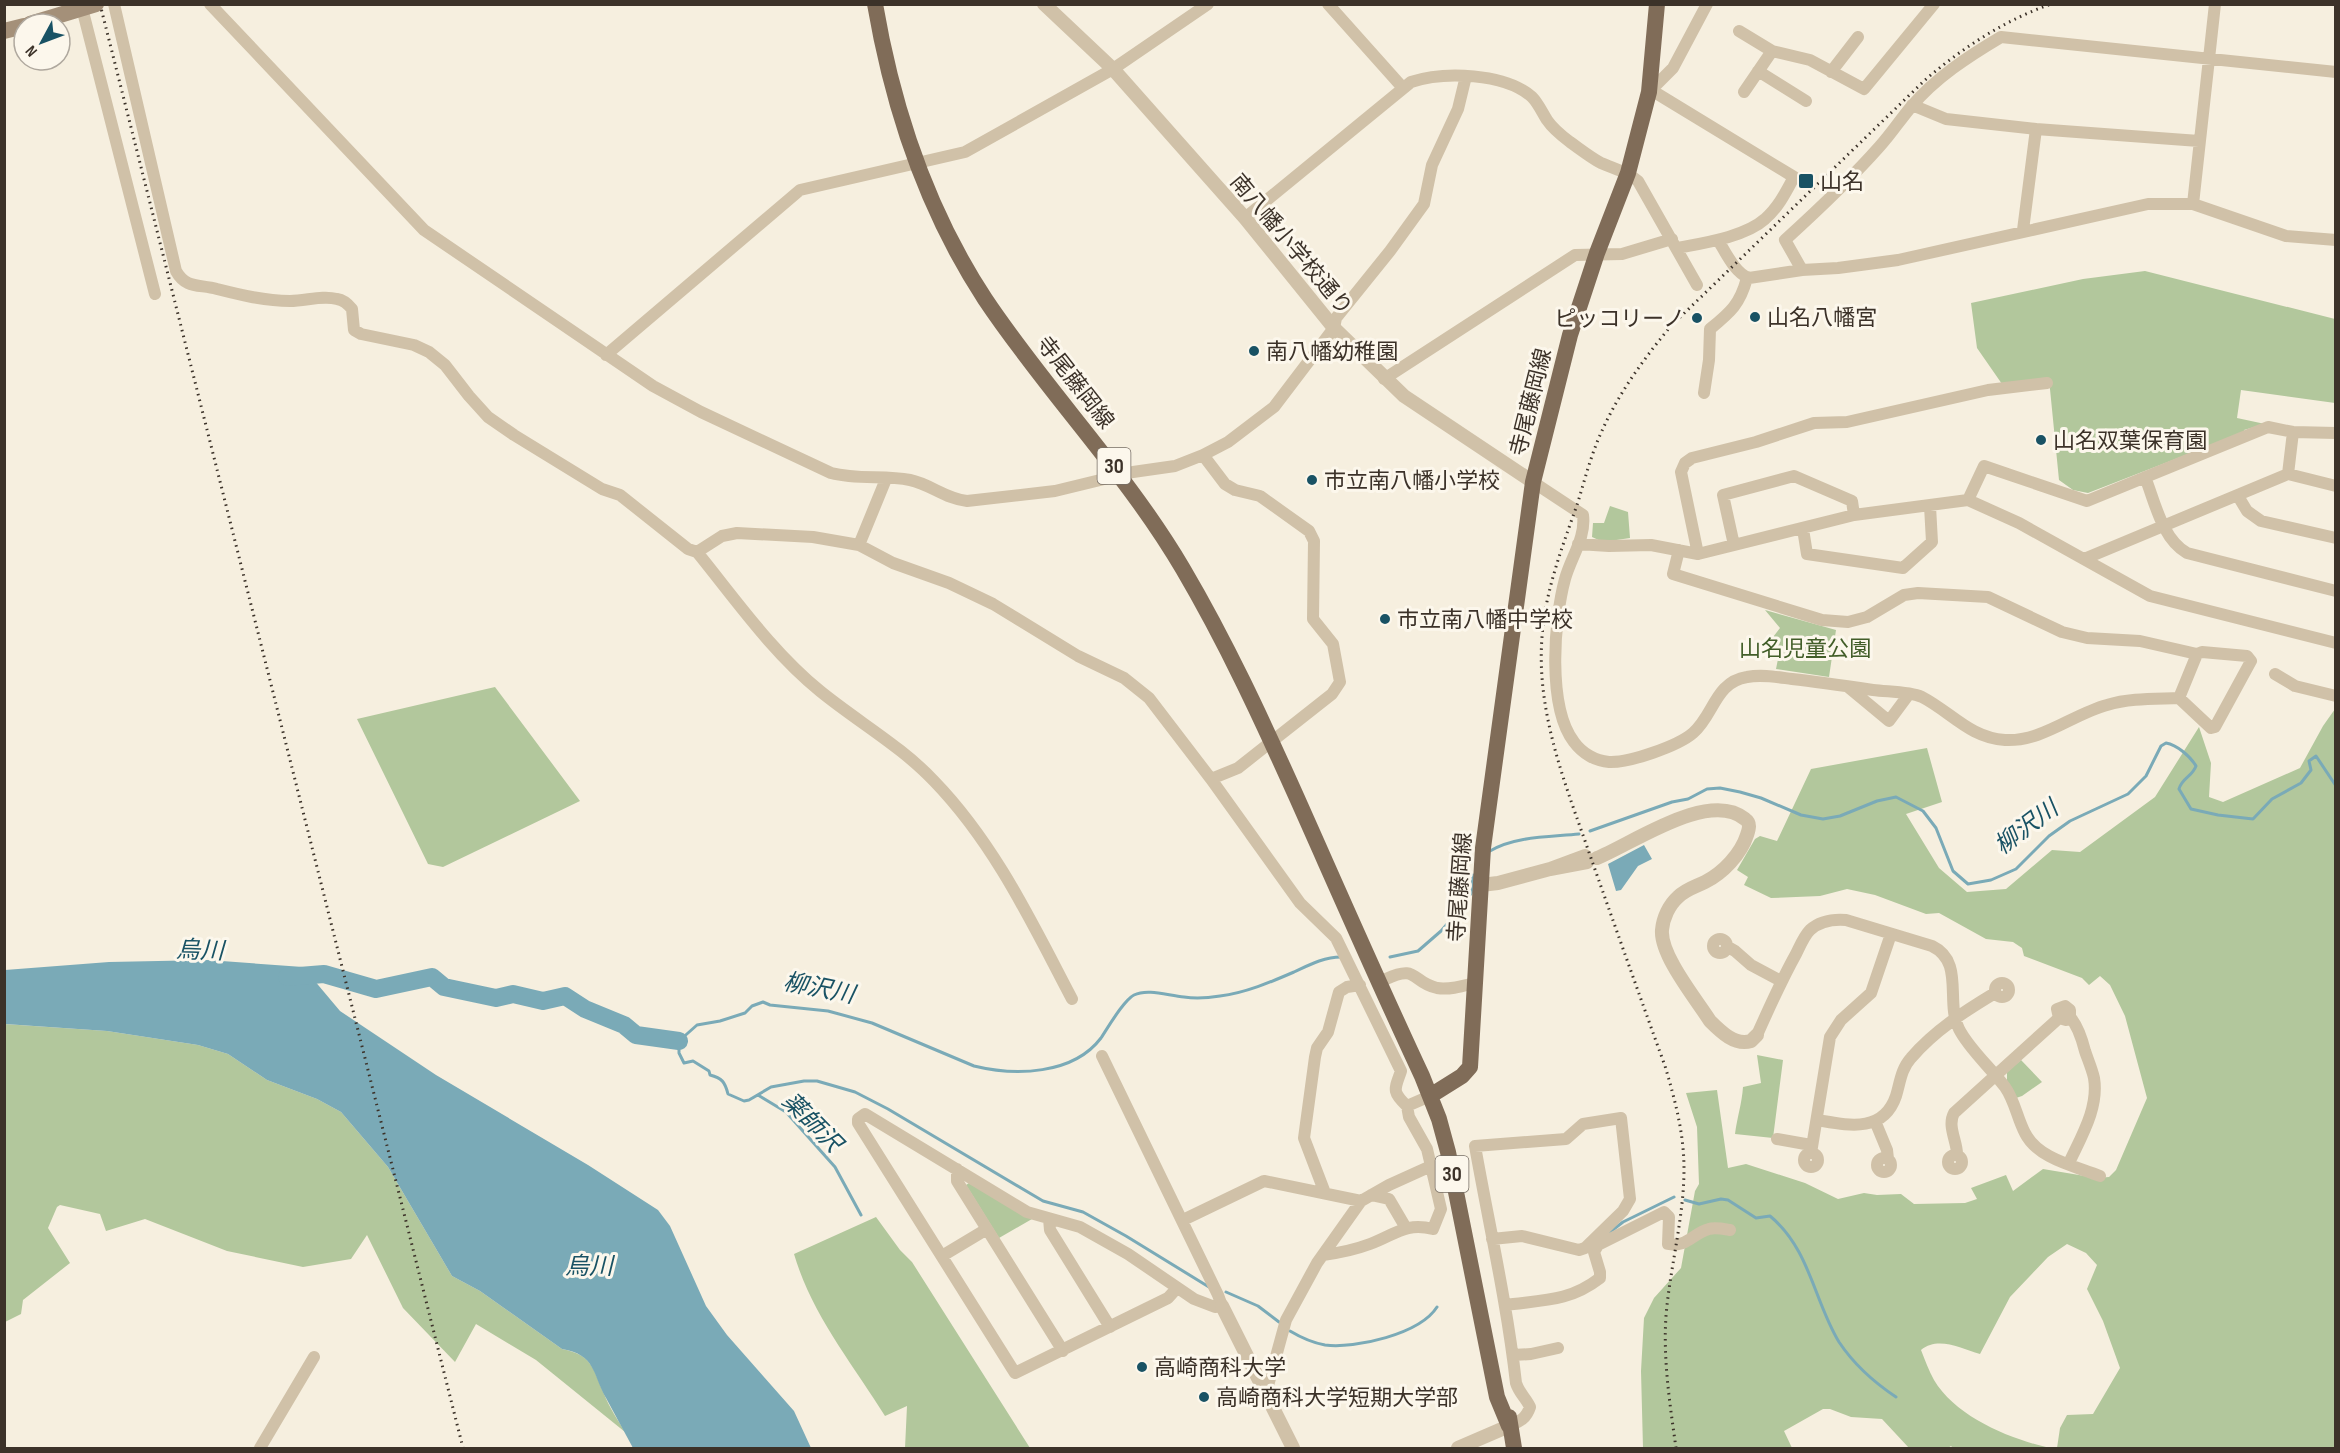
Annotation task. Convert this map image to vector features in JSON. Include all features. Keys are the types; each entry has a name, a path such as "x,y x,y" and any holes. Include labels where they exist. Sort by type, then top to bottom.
{"main road":[{"name":"寺尾藤岡線","path":"875,4 884,59 897,107 925,185 956,252 986,300 1020,347 1121,475 1181,565 1213,621 1434,1094"},
{"name":"寺尾藤岡線","path":"1434,1094 1462,1076 1470,1067 1483,855 1533,482 1570,335 1628,172 1649,92 1657,4"},
{"path":"67,12 86,6"},
{"name":"寺尾藤岡線","path":"1358,934 1386,979 1434,1094 1448,1152 1497,1397 1509,1426 1514,1449"}],"street":[{"path":"114,4 176,271 185,283 261,299 292,301 325,298 343,301 352,309 354,330 361,334 414,345 429,352 445,365 488,417 602,489 620,495 688,549 697,552 771,644 820,691 910,760 951,800 980,835 1007,876 1072,999"},
{"path":"210,4 424,230 653,386 701,412 813,465 848,478 914,480 957,500 967,501 1054,491 1121,475 1175,466 1228,442 1274,407 1334,328 1336,318 1424,204 1432,165 1458,110 1466,76"},
{"name":"南八幡小学校通り","path":"1044,4 1113,69 1245,218 1334,328 1384,379 1404,396 1533,482"},
{"path":"606,355 800,190 965,152 1113,69 1208,4"},
{"path":"1328,4 1403,88"},
{"path":"1649,92 1673,68 1707,4"},
{"path":"1739,31 1772,51 1810,60 1864,89 1934,4"},
{"path":"2193,204 2215,4"},
{"path":"86,6 155,294"},
{"path":"1802,270 1785,240 1834,196 1881,145 1912,105 1959,64 2001,37 2336,72"},
{"path":"1831,72 1858,38"},
{"path":"1744,92 1772,51"},
{"path":"1758,71 1806,101"},
{"path":"1245,218 1411,82 1427,77 1466,76 1506,83 1525,92 1532,97 1561,135 1592,158 1628,172 1638,181 1697,285"},
{"path":"1384,379 1575,255 1622,254 1675,243 1718,240 1764,220 1777,207 1794,177 1656,93 1649,92"},
{"path":"1912,105 1946,119 2036,129 2199,141"},
{"path":"2024,230 2036,129"},
{"path":"1747,278 1898,260 2148,204 2193,204 2286,236 2334,243"},
{"path":"1718,240 1731,262 1747,278"},
{"path":"1704,393 1709,360 1710,329 1725,319 1737,306 1747,278"},
{"path":"1698,554 1681,472 1685,463 1692,458 1756,442 1814,423 1847,422 1988,390 2046,383"},
{"path":"1968,500 1984,466 2087,501 2268,427 2293,432 2336,433"},
{"path":"2288,474 2293,432"},
{"path":"1203,455 1225,484 1235,490 1260,495 1309,531 1314,541 1313,619 1333,644 1340,682 1332,694 1238,768 1210,779"},
{"path":"2084,559 2288,474 2336,486"},
{"path":"1734,545 1723,495 1794,477 1852,501 1854,515"},
{"path":"2145,477 2172,541 2187,553 2336,591"},
{"path":"859,545 886,479"},
{"path":"1533,482 1583,515 1584,532 1571,558 1557,610 1555,637 1557,676 1560,702 1569,735 1586,754 1607,762 1620,761 1673,746 1685,740 1703,723 1723,688 1736,679 1762,675 1909,694 1921,697 1971,731 2006,740 2021,739 2049,731 2106,705 2122,701 2179,698 2211,728 2216,727 2251,661 2247,656 2235,654 2202,652 2197,654 2140,641 2087,638 2062,632 1988,597 1942,593 1904,595 1867,617 1848,622 1674,574 1678,550"},
{"path":"2238,496 2247,511 2261,521 2336,538"},
{"path":"1578,544 1651,545 1698,554 1854,515 1968,500 2019,523 2150,596 2336,643"},
{"path":"1803,529 1807,554 1903,568 1932,542 1930,506"},
{"path":"697,552 722,536 737,533 813,537 859,545 893,564 949,583 993,604 1078,656 1124,678 1149,698 1299,903 1336,938 1401,1071 1394,1086 1396,1093 1407,1106 1408,1117 1427,1149 1441,1209 1433,1229 1419,1225 1406,1228 1362,1247 1342,1253 1323,1255"},
{"path":"2179,698 2197,654"},
{"path":"2275,674 2295,686 2336,696"},
{"path":"1848,686 1889,721 1909,694"},
{"path":"1481,885 1498,883 1591,857 1678,818 1698,812 1729,812 1742,817 1748,822 1749,828 1745,840 1729,864 1714,877 1687,890 1673,902 1665,917 1662,942 1710,1021 1738,1042 1751,1041 1757,1035 1781,981 1803,940 1821,923 1834,919 1846,920 1932,946 1944,954 1952,969 1954,1019 1959,1031 2010,1094 2030,1141 2044,1153 2100,1176"},
{"path":"1777,1139 1811,1149 1826,1055 1833,1031 1841,1020 1871,993 1891,934"},
{"path":"1728,947 1751,965 1781,981"},
{"path":"1386,979 1400,972 1408,972 1436,987 1449,989 1475,983"},
{"path":"1325,1193 1304,1138 1315,1057 1317,1048 1328,1032 1339,993 1347,987 1360,985"},
{"path":"1817,1120 1858,1126 1875,1122 1890,1107 1904,1068 1910,1059 1954,1019 1995,993"},
{"path":"1957,1155 1951,1118 1954,1113 2064,1018 2075,1023 2082,1040 2094,1078 2095,1095 2092,1110 2069,1163"},
{"path":"1102,1056 1293,1449"},
{"path":"1407,1106 1434,1094"},
{"path":"1177,1288 1168,1298 1015,1373 858,1123 858,1119 865,1114 1027,1212 1080,1227 1128,1254 1177,1288 1210,1306 1222,1306"},
{"path":"1458,1449 1522,1420 1530,1407 1519,1392 1475,1146 1566,1139 1582,1124 1621,1118 1630,1199 1596,1243 1594,1252 1600,1278 1578,1293 1557,1299 1505,1305"},
{"path":"1875,1122 1887,1150 1888,1159"},
{"path":"1266,1393 1286,1320 1323,1255 1366,1198 1431,1166"},
{"path":"957,1169 957,1181 1063,1350"},
{"path":"1183,1221 1264,1181 1325,1193 1389,1200 1406,1228"},
{"path":"1492,1239 1522,1236 1579,1250 1664,1212 1669,1217 1668,1244 1676,1246 1684,1244 1710,1228 1730,1230"},
{"path":"1049,1219 1050,1230 1110,1327"},
{"path":"942,1256 987,1229"},
{"path":"1513,1355 1558,1348"},
{"path":"260,1449 314,1358"}],"green space":[{"path":"2145,271 2335,319 2335,403 2241,390 2237,418 2265,424 2244,430 2245,432 2088,493 2073,490 2059,480 2049,379 2002,384 1977,348 1971,303 2083,279"},
{"path":"1610,506 1628,512 1630,538 1603,542 1592,537 1593,523 1604,523"},
{"name":"山名児童公園","path":"1765,610 1836,630 1829,677 1776,669 1778,659 1770,641 1780,628"},
{"path":"495,687 580,801 443,867 428,864 357,719"},
{"path":"2335,709 2335,1448 2057,1448 2060,1428 2067,1415 2093,1414 2120,1368 2103,1321 2087,1289 2097,1265 2086,1253 2067,1244 2048,1257 2010,1297 1980,1354 1957,1346 1942,1344 1928,1346 1921,1350 1934,1380 1956,1405 2002,1432 2050,1448 1953,1448 1951,1446 1948,1448 1909,1448 1882,1419 1851,1417 1830,1409 1823,1409 1784,1431 1792,1448 1643,1448 1641,1371 1644,1318 1654,1298 1681,1268 1695,1191 1699,1184 1697,1127 1686,1093 1717,1090 1728,1168 1746,1164 1805,1183 1838,1199 1864,1193 1901,1194 1914,1204 1965,1203 1977,1199 1971,1188 2006,1175 2013,1191 2043,1169 2097,1178 2109,1177 2116,1170 2147,1098 2125,1016 2110,985 2100,976 2089,985 2082,978 2024,956 2022,948 2013,942 1986,939 1939,913 1926,914 1875,895 1847,889 1820,896 1771,898 1744,885 1748,877 1737,870 1755,839 1760,836 1777,841 1811,769 1927,748 1942,802 1906,814 1939,868 1967,892 2006,889 2052,850 2080,852 2155,797 2199,727 2211,763 2209,797 2223,802 2300,768"},
{"path":"4,1024 107,1031 198,1045 228,1054 267,1080 317,1099 341,1112 388,1167 452,1276 480,1291 562,1349 586,1359 594,1370 608,1404 625,1432 536,1360 476,1324 455,1362 403,1308 367,1235 351,1259 303,1267 227,1251 145,1219 106,1231 100,1214 60,1205 48,1228 70,1263 23,1300 21,1314 5,1322"},
{"path":"1757,1055 1783,1060 1773,1138 1735,1134 1743,1087 1761,1083"},
{"path":"2021,1060 2042,1082 2016,1098 2007,1081 2007,1072"},
{"path":"969,1183 1032,1219 999,1238 966,1185"},
{"path":"876,1217 900,1250 912,1262 1030,1448 905,1448 907,1406 885,1416 822,1318 811,1298 794,1254"}],"water":[{"path":"1644,845 1652,859 1638,866 1621,890 1616,891 1608,864"},
{"name":"烏川","path":"208,960 303,967 340,1011 436,1075 588,1165 658,1210 670,1226 706,1306 727,1335 794,1411 811,1448 633,1448 592,1366 587,1361 573,1352 562,1349 480,1291 452,1276 388,1167 341,1112 317,1099 267,1080 228,1054 198,1045 107,1031 5,1024 5,970 109,962"}],"waterway":[{"name":"柳沢川","path":"1590,831 1672,802 1688,799 1707,789 1720,788 1740,792 1801,815 1823,819 1840,816 1877,801 1896,797 1923,811 1936,828 1953,871 1968,884 1991,880 2016,869 2049,836 2070,821 2128,794 2146,776 2161,746 2166,743 2183,751 2196,766 2179,789 2191,809 2253,819 2272,799 2301,783 2311,770 2309,761 2316,756 2336,786"},
{"name":"柳沢川","path":"1490,851 1510,842 1579,834"},
{"name":"柳沢川","path":"1390,957 1418,951 1441,931 1472,892 1473,875"},
{"name":"柳沢川","path":"1209,1287 1083,1212 1043,1201 888,1109 855,1092 817,1081 804,1081 771,1087 744,1101 728,1094 722,1081 710,1075 709,1071 693,1061 684,1063 679,1053 679,1041 697,1025 745,1013 752,1006 763,1002 770,1005 828,1011 872,1023 974,1066 1007,1071 1042,1070 1059,1066 1089,1050 1101,1038 1121,1008 1134,995 1146,992 1198,998 1229,995 1267,983 1311,964 1341,957"},
{"name":"柳沢川","path":"287,977 324,974 376,989 432,977 444,987 496,998 513,994 543,1001 565,996 585,1009 624,1025 636,1035 679,1041"},
{"name":"薬師沢","path":"758,1095 786,1112 835,1167 861,1215"},
{"path":"1610,1232 1623,1222 1674,1197"},
{"path":"1685,1200 1699,1204 1721,1199 1728,1200 1756,1218 1770,1216 1783,1229 1803,1260 1830,1326 1839,1342 1865,1372 1896,1397"},
{"path":"1226,1292 1258,1306 1279,1322"},
{"path":"1290,1331 1316,1343 1338,1346 1353,1345 1402,1332 1429,1317 1437,1307"}],"railway":[{"path":"100,4 463,1448"},
{"path":"1676,1448 1665,1333 1683,1187 1684,1156 1681,1130 1665,1066 1555,751 1541,666 1544,620 1551,585 1601,433 1632,378 1670,327 1925,80 1985,36 2017,18 2051,4"}],"place":[{"name":"山名","path":"1806,181"},
{"name":"山名八幡宮","path":"1755,317"},
{"name":"ピッコリーノ","path":"1697,318"},
{"name":"南八幡幼稚園","path":"1254,351"},
{"name":"山名双葉保育園","path":"2041,440"},
{"name":"市立南八幡小学校","path":"1312,480"},
{"name":"市立南八幡中学校","path":"1385,619"},
{"name":"高崎商科大学","path":"1142,1367"},
{"name":"高崎商科大学短期大学部","path":"1204,1397"}]}
